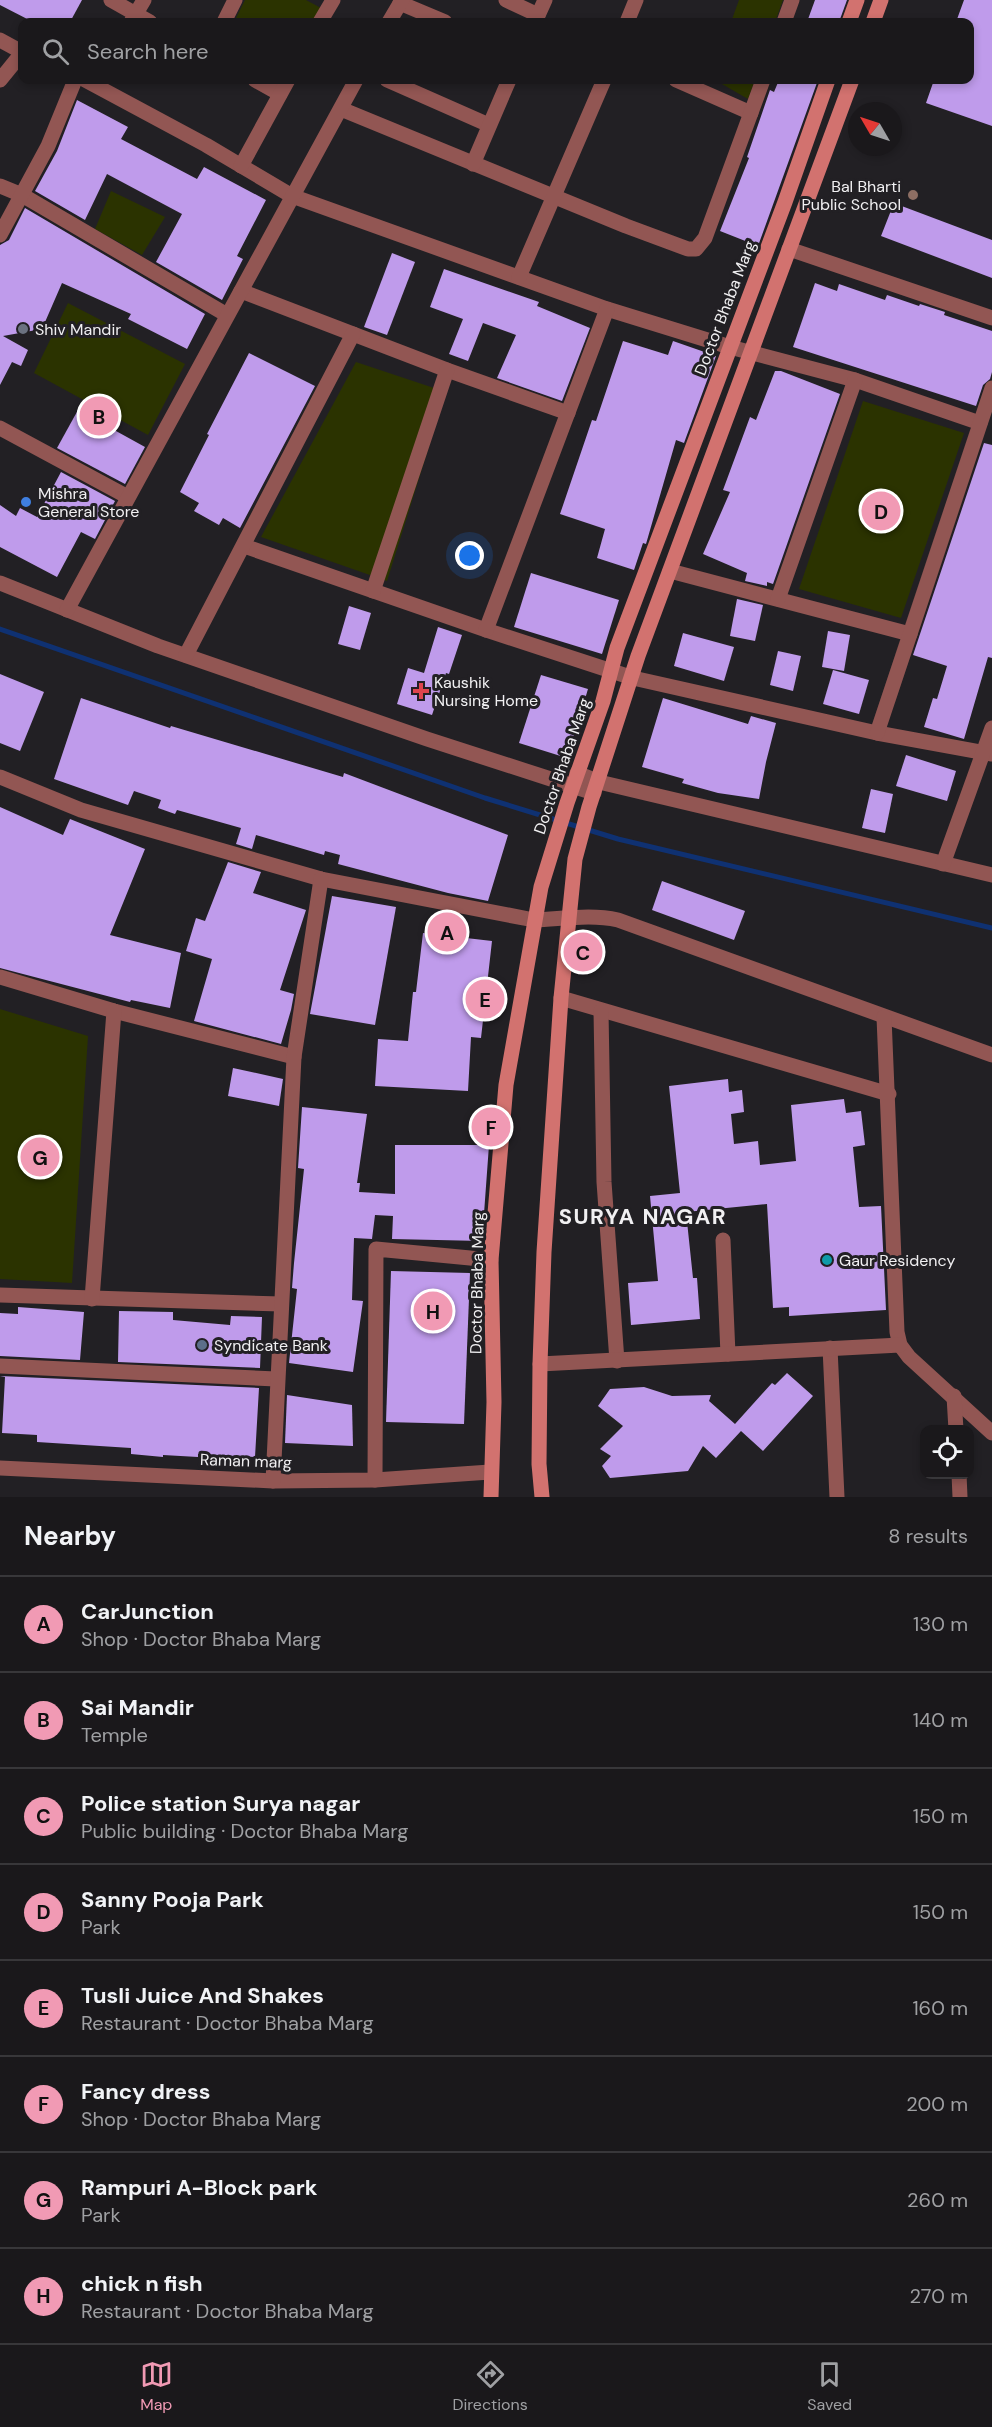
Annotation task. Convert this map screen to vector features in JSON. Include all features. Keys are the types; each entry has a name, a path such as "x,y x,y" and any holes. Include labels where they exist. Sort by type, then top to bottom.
{"street":[{"path":"111,0 132,18"},
{"path":"134,18 144,0"},
{"path":"226,18 235,0"},
{"path":"322,18 333,0"},
{"path":"506,0 534,18"},
{"path":"536,18 544,0"},
{"path":"629,18 636,0"},
{"path":"785,18 792,0"},
{"path":"850,18 856,0"},
{"path":"874,18 881,0"},
{"path":"391,18 401,2 436,18"},
{"path":"0,40 18,50"},
{"path":"0,80 18,57"},
{"path":"0,235 48,146 73,84"},
{"path":"97,84 292,196 607,309 730,347 855,380 980,423"},
{"path":"262,84 280,94"},
{"path":"241,166 286,84"},
{"path":"67,610 354,84"},
{"path":"396,84 489,125"},
{"path":"473,164 507,84"},
{"path":"519,276 602,84"},
{"path":"685,84 751,113"},
{"path":"341,109 682,248 696,249 705,238 762,84"},
{"name":"Doctor Bhaba Marg","path":"491,1497 494,1402 492,1260 506,1085 541,887 567,803 603,701 617,648 827,84"},
{"path":"542,1497 539,1464 544,1252 561,998 575,859 638,656 851,84"},
{"path":"0,186 22,195 228,315"},
{"path":"789,249 992,318"},
{"path":"241,291 447,370 568,413"},
{"path":"486,630 607,309"},
{"path":"186,655 353,334"},
{"path":"373,591 447,370"},
{"path":"778,599 855,380"},
{"path":"877,733 992,388"},
{"path":"0,428 128,497"},
{"path":"244,546 633,678 877,733 988,753"},
{"path":"670,571 910,634"},
{"path":"0,583 186,655 427,739 575,780 594,794 992,875"},
{"path":"943,864 988,753 992,728"},
{"path":"0,777 81,810 321,879 534,920 570,919 596,915 618,920 992,1055"},
{"path":"273,1481 276,1379 294,1057 321,879"},
{"path":"0,977 114,1011 294,1057"},
{"path":"561,998 889,1094"},
{"path":"92,1299 114,1011"},
{"path":"602,1011 604,1182 617,1361"},
{"path":"884,1017 889,1094 897,1332 900,1345 909,1358 954,1396 992,1433"},
{"path":"723,1240 728,1354"},
{"path":"375,1480 376,1249 492,1260"},
{"path":"0,1295 281,1304"},
{"path":"540,1364 900,1345"},
{"path":"830,1348 836,1497"},
{"path":"0,1366 276,1379"},
{"path":"954,1396 956,1425"},
{"name":"Raman marg","path":"0,1468 273,1481 375,1480 490,1472"},
{"path":"959,1479 960,1497"}],"green space":[{"path":"245,0 306,0 321,8 315,18 236,18"},
{"path":"739,0 783,0 776,18 732,18"},
{"path":"722,84 754,84 748,99"},
{"path":"111,191 165,217 142,255 95,229"},
{"path":"68,303 185,364 148,435 34,373"},
{"path":"356,362 446,392 387,581 261,537"},
{"path":"863,401 964,433 901,618 799,589"},
{"path":"0,1009 88,1036 72,1283 0,1279"}],"building":[{"path":"0,0 82,0 72,18 25,18 0,5"},
{"path":"815,0 847,0 840,18 808,18"},
{"path":"964,0 992,0 992,126 926,103 933,84 974,84 974,18 957,18"},
{"path":"777,84 817,84 758,246 720,231 749,158 747,157 770,90 774,92"},
{"path":"77,100 128,127 121,139 197,179 204,167 266,200 237,256 243,259 222,300 156,262 182,214 107,174 85,220 35,191 57,151"},
{"path":"899,205 992,240 992,278 881,236 892,208 897,210"},
{"path":"25,208 205,314 187,349 128,319 131,314 62,283 42,329 3,336 28,350 21,366 12,362 0,385 0,245 9,240"},
{"path":"392,253 415,262 387,335 364,327"},
{"path":"444,269 539,302 537,306 590,328 562,401 497,378 516,335 483,323 468,361 449,354 463,319 430,307"},
{"path":"815,283 837,291 839,284 885,300 887,295 945,312 944,315 992,331 992,372 990,379 983,385 976,406 793,347"},
{"path":"623,341 668,355 673,341 716,356 684,443 676,440 646,544 643,543 634,570 597,558 605,529 560,514 592,420 596,421"},
{"path":"249,353 315,386 240,528 223,518 219,525 194,511 199,503 180,492"},
{"path":"775,371 781,371 840,394 773,584 767,582 767,586 745,581 747,573 703,554 730,492 723,490 750,417 756,420"},
{"path":"78,410 145,447 125,484 57,448"},
{"path":"984,443 992,445 992,658 988,657 964,739 924,727 933,698 937,699 947,666 913,655"},
{"path":"61,472 115,501 95,539 81,532 57,577 0,547 0,505 16,516 20,508 37,517"},
{"path":"531,573 619,600 602,654 514,627"},
{"path":"737,599 763,605 755,641 730,636"},
{"path":"349,606 371,613 360,650 338,644"},
{"path":"438,627 462,635 432,715 397,704 408,668 424,673"},
{"path":"828,631 850,635 844,671 822,667"},
{"path":"683,633 734,647 724,681 674,666"},
{"path":"778,651 801,656 793,691 770,685"},
{"path":"833,670 869,680 859,714 823,704"},
{"path":"0,674 44,692 20,751 0,743"},
{"path":"541,675 588,689 567,758 519,743"},
{"path":"81,698 170,728 171,726 343,777 344,773 508,835 488,901 448,893 338,864 340,855 325,851 324,855 256,835 252,849 236,844 241,828 177,810 175,814 158,808 161,800 134,791 128,805 54,779"},
{"path":"663,698 748,724 751,716 776,723 759,799 718,793 682,783 684,779 642,767"},
{"path":"906,755 956,771 947,801 896,786"},
{"path":"871,789 893,794 885,833 862,828"},
{"path":"0,807 63,835 70,819 145,849 110,935 181,953 170,1008 131,1000 130,1002 0,968"},
{"path":"228,862 261,872 253,893 306,910 280,990 294,994 281,1044 194,1021 212,959 186,951 196,918 205,921"},
{"path":"662,881 745,911 734,940 652,910"},
{"path":"332,896 396,907 375,1025 310,1014"},
{"path":"423,933 492,941 481,1038 471,1037 468,1091 375,1086 378,1039 408,1041"},
{"path":"233,1068 283,1079 279,1106 228,1096"},
{"path":"728,1079 729,1092 742,1090 744,1112 731,1114 734,1144 758,1141 760,1165 796,1161 791,1105 844,1099 846,1113 861,1111 865,1145 853,1147 859,1207 881,1206 886,1310 789,1316 789,1307 773,1308 767,1204 686,1212 693,1278 697,1278 700,1319 631,1325 628,1283 658,1281 650,1196 680,1193 669,1086"},
{"path":"302,1107 367,1114 357,1183 360,1183 359,1192 395,1194 395,1145 489,1145 482,1241 392,1239 393,1216 375,1215 372,1239 354,1238 352,1300 363,1301 353,1372 289,1363 297,1289 292,1288 304,1169 298,1168"},
{"path":"391,1271 470,1273 464,1424 386,1422"},
{"path":"18,1307 84,1312 80,1360 0,1356 0,1313 18,1314"},
{"path":"119,1311 173,1312 173,1320 230,1325 231,1316 262,1317 260,1368 118,1362"},
{"path":"787,1373 813,1396 763,1451 741,1431 716,1458 703,1446 688,1471 610,1478 602,1466 611,1456 600,1449 623,1426 598,1406 610,1389 644,1387 672,1396 711,1395 709,1401 735,1424 772,1383 775,1385"},
{"path":"0,1376 259,1388 255,1457 198,1454 198,1457 163,1455 163,1457 131,1454 131,1448 37,1442 37,1435 2,1433 5,1377"},
{"path":"287,1395 352,1405 353,1446 285,1443"}],"waterway":[{"path":"0,629 485,798 618,839 992,928"}],"place":[{"name":"Bal Bharti Public School","path":"913,195"},
{"name":"Shiv Mandir","path":"23,329"},
{"name":"Sai Mandir","path":"99,416"},
{"name":"Mishra General Store","path":"26,502"},
{"name":"Sanny Pooja Park","path":"881,511"},
{"name":"Kaushik Nursing Home","path":"421,691"},
{"name":"CarJunction","path":"447,932"},
{"name":"Police station Surya nagar","path":"583,952"},
{"name":"Tusli Juice And Shakes","path":"485,999"},
{"name":"Fancy dress","path":"491,1127"},
{"name":"Rampuri A-Block park","path":"40,1157"},
{"name":"Gaur Residency","path":"827,1260"},
{"name":"chick n fish","path":"433,1311"},
{"name":"Syndicate Bank","path":"202,1345"}],"district":[{"name":"SURYA NAGAR","path":"643,1216"}]}
